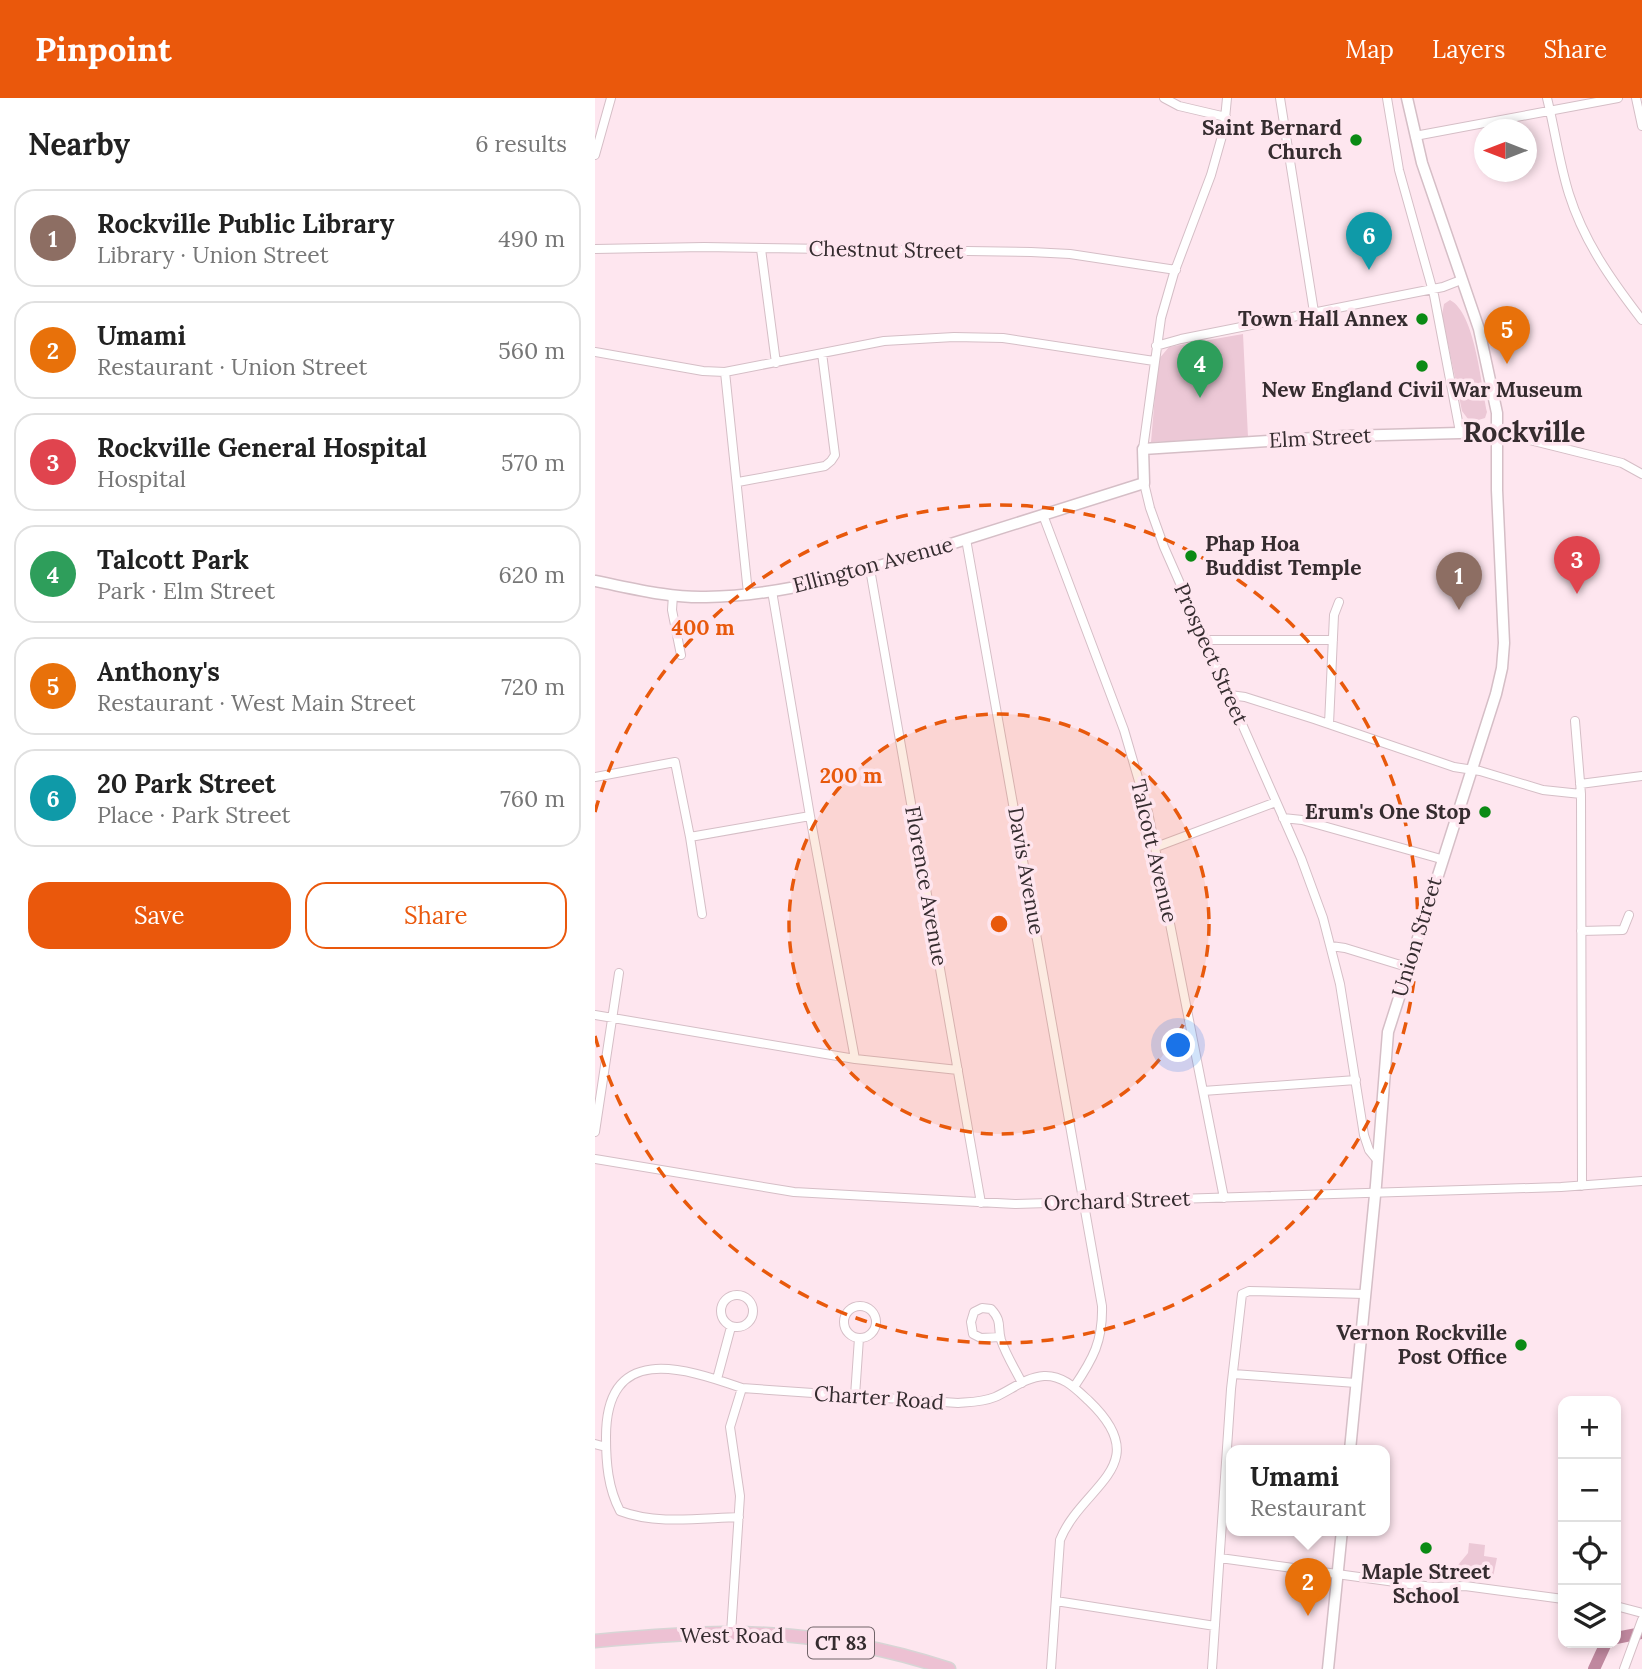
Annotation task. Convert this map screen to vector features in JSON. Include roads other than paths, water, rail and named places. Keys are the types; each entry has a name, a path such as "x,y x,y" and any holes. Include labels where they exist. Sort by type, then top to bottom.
{"main road":[{"name":"Union Street","path":"1350,1445 1388,1032 1441,859 1496,694 1503,656 1504,606 1497,490 1497,413 1485,352 1415,136 1407,98"},
{"name":"Elm Street","path":"1143,449 1316,437 1497,432"},
{"name":"Prospect Street","path":"1143,449 1143,483"},
{"name":"Ellington Avenue","path":"595,581 673,595 704,597 772,591 870,569 1143,483"},
{"path":"1328,1669 1341,1536"},
{"name":"West Road","path":"595,1641 731,1633 791,1636 895,1654 949,1669"}],"street":[{"path":"595,155 611,98"},
{"path":"1164,98 1179,106 1226,117"},
{"name":"Prospect Street","path":"1143,449 1161,318 1208,184 1226,117 1227,98"},
{"path":"1280,98 1314,312"},
{"path":"1387,98 1405,197 1432,289 1460,432"},
{"path":"1547,98 1565,180 1579,221 1603,267 1642,320"},
{"path":"1415,136 1618,98"},
{"path":"1636,98 1642,126"},
{"name":"Chestnut Street","path":"595,249 1057,253 1176,270"},
{"path":"761,249 776,363"},
{"path":"1156,346 1432,289 1461,280"},
{"path":"595,352 703,371 726,372 914,338 978,337 1003,338 1154,362"},
{"path":"738,482 825,466 835,455 822,354"},
{"path":"726,372 748,593"},
{"path":"1497,432 1622,463 1642,474"},
{"name":"Prospect Street","path":"1143,483 1156,527 1312,886 1331,946 1367,1147 1378,1161"},
{"name":"Talcott Avenue","path":"1043,515 1124,730 1156,846 1224,1198"},
{"name":"Davis Avenue","path":"966,539 1102,1306 1096,1353 1074,1387"},
{"name":"Florence Avenue","path":"870,569 981,1203"},
{"path":"772,591 855,1059"},
{"path":"673,595 672,610 681,655"},
{"path":"1329,724 1334,615 1339,602"},
{"path":"1205,640 1333,640"},
{"path":"1230,695 1252,699 1449,765 1542,790 1581,794"},
{"path":"1575,721 1581,794 1582,1186"},
{"path":"595,777 675,762 702,914"},
{"path":"1580,784 1642,776"},
{"path":"1156,846 1276,802"},
{"path":"690,837 810,816"},
{"path":"1283,818 1296,818 1441,859"},
{"path":"1581,931 1623,930 1629,915"},
{"path":"1331,946 1407,967"},
{"path":"595,1132 619,973"},
{"path":"595,1015 855,1059 958,1070"},
{"path":"1203,1091 1356,1080"},
{"path":"1363,1124 1380,1135"},
{"name":"Orchard Street","path":"595,1159 794,1192 981,1203 1085,1203 1582,1186 1642,1181"},
{"path":"1228,1445 1243,1293 1365,1294"},
{"path":"730,1296 746,1298 752,1306 752,1317 741,1327 731,1326 723,1320 722,1303 730,1296"},
{"path":"860,1306 870,1309 876,1322 872,1332 859,1338 846,1329 844,1319 850,1309 860,1306"},
{"path":"1000,1337 982,1338 974,1334 971,1322 974,1312 982,1308 991,1309 998,1316 1000,1337 1022,1383"},
{"path":"717,1379 731,1326"},
{"path":"855,1396 859,1338"},
{"name":"Charter Road","path":"739,1517 635,1517 620,1511 611,1494 606,1423 615,1390 628,1378 657,1367 717,1379 742,1388 958,1403 993,1398 1022,1383 1046,1376 1061,1379 1074,1387 1106,1417 1112,1429 1117,1454 1102,1485 1064,1530 1058,1552 1051,1669"},
{"path":"1233,1374 1356,1384"},
{"path":"731,1633 739,1517 738,1473 730,1427 742,1388"},
{"path":"595,1444 606,1447"},
{"path":"1212,1669 1226,1473"},
{"path":"1220,1558 1432,1587 1465,1586 1558,1598"},
{"path":"1056,1601 1215,1626"},
{"path":"1621,1608 1642,1614"},
{"path":"1624,1669 1641,1624"}],"waterway":[{"path":"1621,1637 1642,1633"},
{"path":"1594,1669 1604,1648"}],"place":[{"name":"Saint Bernard Church","path":"1356,140"},
{"name":"20 Park Street","path":"1369,270"},
{"name":"Town Hall Annex","path":"1422,319"},
{"name":"Anthony's","path":"1507,364"},
{"name":"New England Civil War Museum","path":"1422,366"},
{"name":"Talcott Park","path":"1200,398"},
{"name":"Phap Hoa Buddist Temple","path":"1191,556"},
{"name":"Rockville General Hospital","path":"1577,594"},
{"name":"Rockville Public Library","path":"1459,610"},
{"name":"Erum's One Stop","path":"1485,812"},
{"name":"Vernon Rockville Post Office","path":"1521,1345"},
{"name":"Maple Street School","path":"1426,1548"},
{"name":"Umami","path":"1308,1616"}],"district":[{"name":"Rockville","path":"1524,432"}]}
